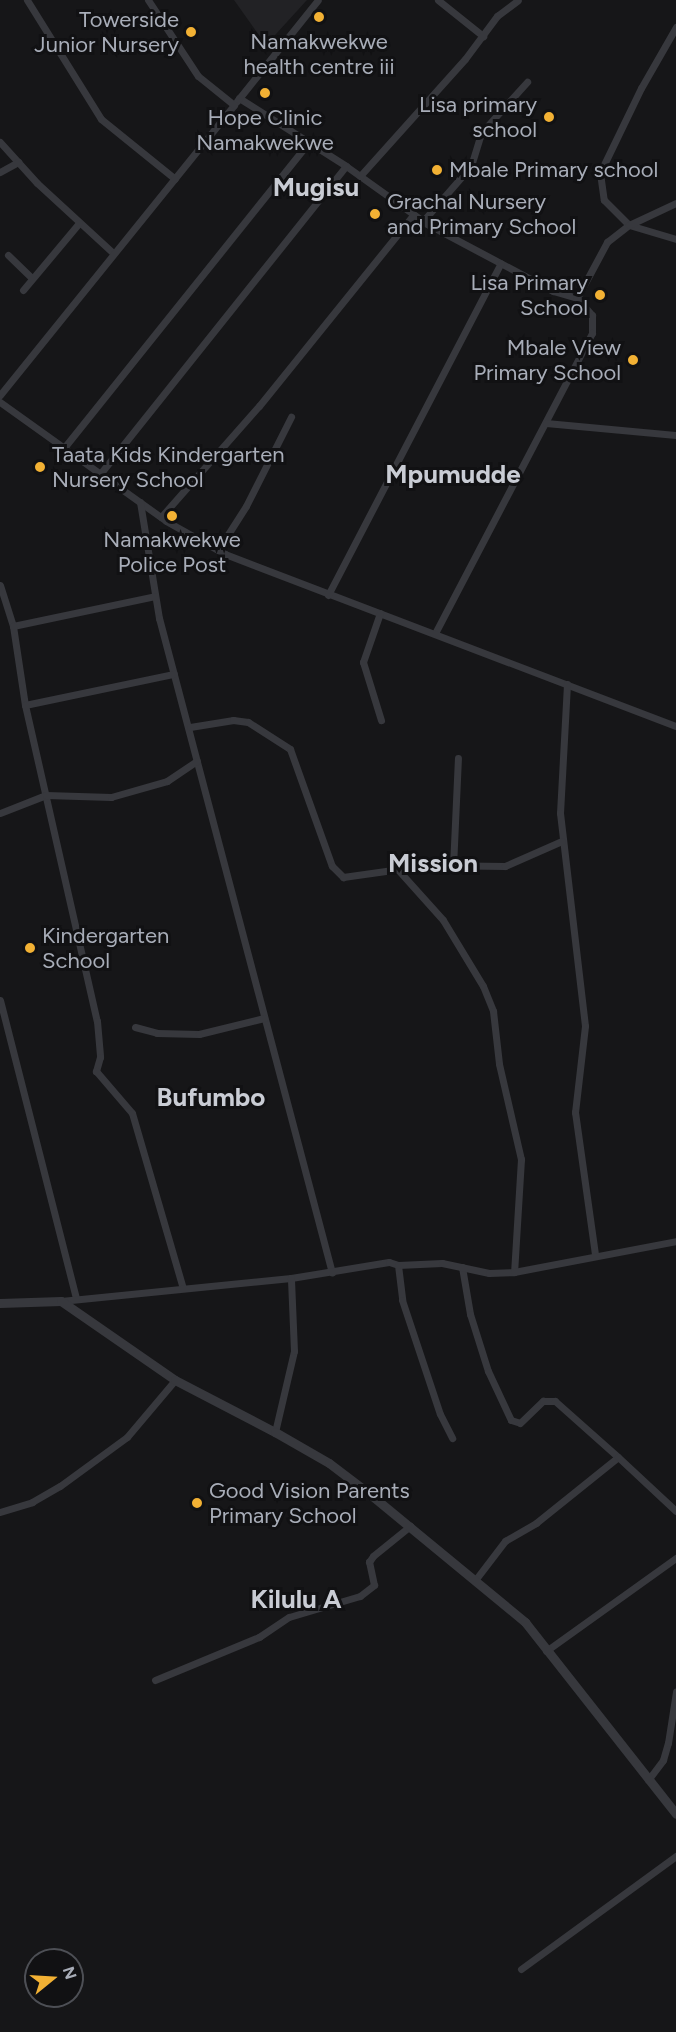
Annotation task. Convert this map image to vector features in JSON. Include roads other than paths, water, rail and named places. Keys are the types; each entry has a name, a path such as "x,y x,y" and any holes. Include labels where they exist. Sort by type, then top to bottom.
{"street":[{"path":"27,0 101,119 176,179"},
{"path":"148,0 198,76 236,102 309,142 413,215 553,291 577,298 592,315 592,333 435,633"},
{"path":"0,395 318,0"},
{"path":"438,0 483,36"},
{"path":"360,176 483,36 497,16 518,0"},
{"path":"676,27 641,88 600,173 604,200 629,225 676,239"},
{"path":"423,220 471,166 481,133 527,82"},
{"path":"0,142 79,224 113,253"},
{"path":"63,449 309,142"},
{"path":"0,172 18,162"},
{"path":"100,474 346,166"},
{"path":"577,298 600,251 629,225 676,203"},
{"path":"161,517 259,406 413,215"},
{"path":"23,290 79,224"},
{"path":"8,255 32,278"},
{"path":"328,595 501,263"},
{"path":"0,402 161,517 218,550 328,595 435,633 676,726"},
{"path":"218,550 246,506 291,417"},
{"path":"546,423 676,435"},
{"path":"140,502 155,596 174,674 190,727 332,1273"},
{"path":"0,585 13,626 25,705 97,1021 100,1057 96,1071 132,1113 183,1288"},
{"path":"13,626 155,596"},
{"path":"380,614 363,662 381,720"},
{"path":"25,705 174,674"},
{"path":"567,684 561,841 582,985 585,1026 575,1112 595,1254"},
{"path":"190,727 233,720 262,729 290,749 296,759 337,873 343,877 400,872 428,865 453,867 515,864 561,841"},
{"path":"453,867 458,758"},
{"path":"0,813 46,795 111,797 167,781 197,761"},
{"path":"400,872 443,920 483,986 493,1011 499,1064 521,1159 514,1272"},
{"path":"0,1000 76,1298"},
{"path":"135,1027 157,1033 200,1034 264,1018"},
{"path":"0,1303 61,1300 291,1278 389,1262 398,1265 442,1263 514,1272 595,1254 676,1241"},
{"path":"398,1265 402,1300 440,1414 453,1438"},
{"path":"462,1267 470,1314 488,1371 511,1420 520,1423 543,1401 555,1401 676,1511"},
{"path":"275,1432 294,1351 291,1278"},
{"path":"61,1300 175,1380 329,1463 476,1579 525,1622 676,1814"},
{"path":"0,1512 32,1502 60,1486 126,1437 175,1380"},
{"path":"476,1579 505,1541 536,1523 618,1456"},
{"path":"155,1680 259,1637 289,1617 360,1596 374,1585 369,1562 373,1556 410,1526"},
{"path":"546,1651 676,1558"},
{"path":"648,1780 663,1760 676,1692"},
{"path":"521,1970 676,1856"}],"place":[{"name":"Namakwekwe health centre iii","path":"319,17"},
{"name":"Towerside Junior Nursery","path":"191,32"},
{"name":"Hope Clinic Namakwekwe","path":"265,93"},
{"name":"Lisa primary school","path":"549,117"},
{"name":"Mbale Primary school","path":"437,170"},
{"name":"Grachal Nursery and Primary School","path":"375,214"},
{"name":"Lisa Primary School","path":"600,295"},
{"name":"Mbale View Primary School","path":"633,360"},
{"name":"Taata Kids Kindergarten Nursery School","path":"40,467"},
{"name":"Namakwekwe Police Post","path":"172,516"},
{"name":"Kindergarten School","path":"30,948"},
{"name":"Good Vision Parents Primary School","path":"197,1503"}],"district":[{"name":"Mugisu","path":"316,188"},
{"name":"Mpumudde","path":"453,475"},
{"name":"Mission","path":"433,864"},
{"name":"Bufumbo","path":"211,1098"},
{"name":"Kilulu A","path":"296,1600"}]}
